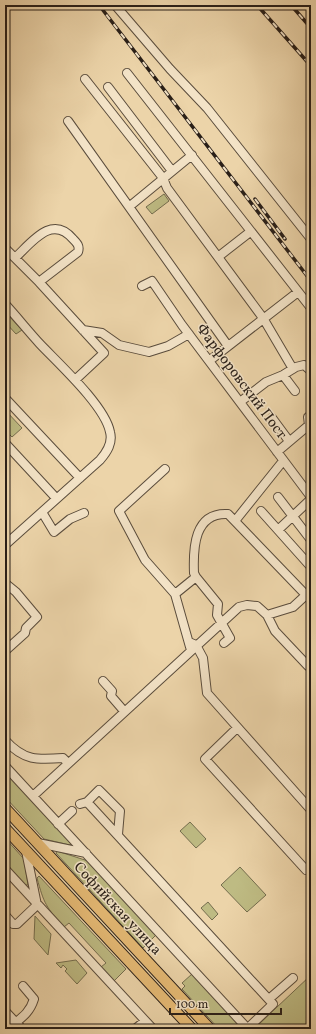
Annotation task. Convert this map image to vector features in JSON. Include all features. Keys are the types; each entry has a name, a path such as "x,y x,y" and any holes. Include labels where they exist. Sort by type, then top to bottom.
{"main road":[{"name":"Софийская улица","path":"5,808 210,1029"},
{"name":"Софийская улица","path":"5,828 192,1029"}],"street":[{"path":"115,5 170,69 208,108 311,239"},
{"path":"127,73 311,308"},
{"path":"85,79 163,178 167,188 263,318 292,369"},
{"path":"108,88 172,171"},
{"path":"68,121 130,206 228,346"},
{"path":"130,206 192,155"},
{"path":"15,258 47,230 56,228 68,232 78,244 78,252 39,282"},
{"path":"218,257 250,232"},
{"path":"5,248 39,282 104,353 75,380"},
{"name":"Фарфоровский Пост","path":"142,286 152,280 189,334 311,498"},
{"path":"209,360 298,292"},
{"path":"5,304 75,380 101,413 109,426 111,438 108,448 100,460 5,545"},
{"path":"83,330 102,334 119,345 149,352 168,346 189,334"},
{"path":"240,402 266,382 284,375 292,369 304,364 311,370"},
{"path":"284,375 295,391"},
{"path":"5,398 80,478"},
{"path":"277,452 309,425 308,417 311,415"},
{"path":"272,418 289,441"},
{"path":"5,443 56,498"},
{"path":"235,521 283,461"},
{"path":"165,469 119,511 144,560 175,594 192,645 205,664 207,693 311,810"},
{"path":"278,497 311,540"},
{"path":"278,530 311,498"},
{"path":"261,511 311,567"},
{"path":"42,512 54,532 70,519 84,513"},
{"path":"224,643 230,638 217,615 218,604 196,577 194,543 200,529 209,519 228,514 306,595 293,607 267,615"},
{"path":"175,594 196,577"},
{"path":"5,583 16,592 37,617 26,628 25,633 7,647"},
{"path":"33,796 192,645 243,606 257,606 267,615 275,631 308,666"},
{"path":"103,681 112,691 111,696 124,711"},
{"path":"237,728 205,759 306,870 311,866"},
{"path":"5,740 17,753 25,757 40,760 63,758 68,763"},
{"path":"5,766 248,1029 274,1004 118,834 84,803 99,790 120,811 118,834"},
{"path":"58,824 72,812"},
{"path":"38,843 86,853"},
{"path":"26,851 38,905"},
{"path":"5,869 153,1029"},
{"path":"5,915 13,924 18,924 38,905"},
{"path":"269,999 292,978"},
{"path":"8,1029 15,1022 20,1021 27,1015 34,999 23,986"},
{"path":"5,1011 22,1029"},
{"path":"135,1029 145,1020"}],"shaded area":[{"path":"164,194 169,201 152,214 146,207"},
{"path":"9,316 22,330 16,334 5,322 5,319"},
{"path":"5,410 22,428 12,437 5,430"},
{"path":"5,772 71,843 70,845 44,839 5,797"},
{"path":"190,822 206,839 196,848 180,831"},
{"path":"5,838 24,859 28,885 25,885 5,863"},
{"path":"57,851 88,861 156,935 143,948 56,853"},
{"path":"240,867 266,895 247,912 221,885"},
{"path":"39,876 126,969 114,981 101,967 106,963 69,923 64,927 49,910 39,887 37,878"},
{"path":"208,902 218,914 212,920 201,908"},
{"path":"35,916 51,934 48,955 34,939"},
{"path":"76,960 87,973 77,984 65,971 67,969 63,965 61,968 56,963"},
{"path":"192,974 243,1029 219,1029 182,989 185,986 182,983"},
{"path":"311,975 311,1029 262,1029 258,1025"}],"railway":[{"path":"99,5 311,281"},
{"path":"257,5 311,66"},
{"path":"291,5 311,28"},
{"path":"255,199 285,239"}]}
